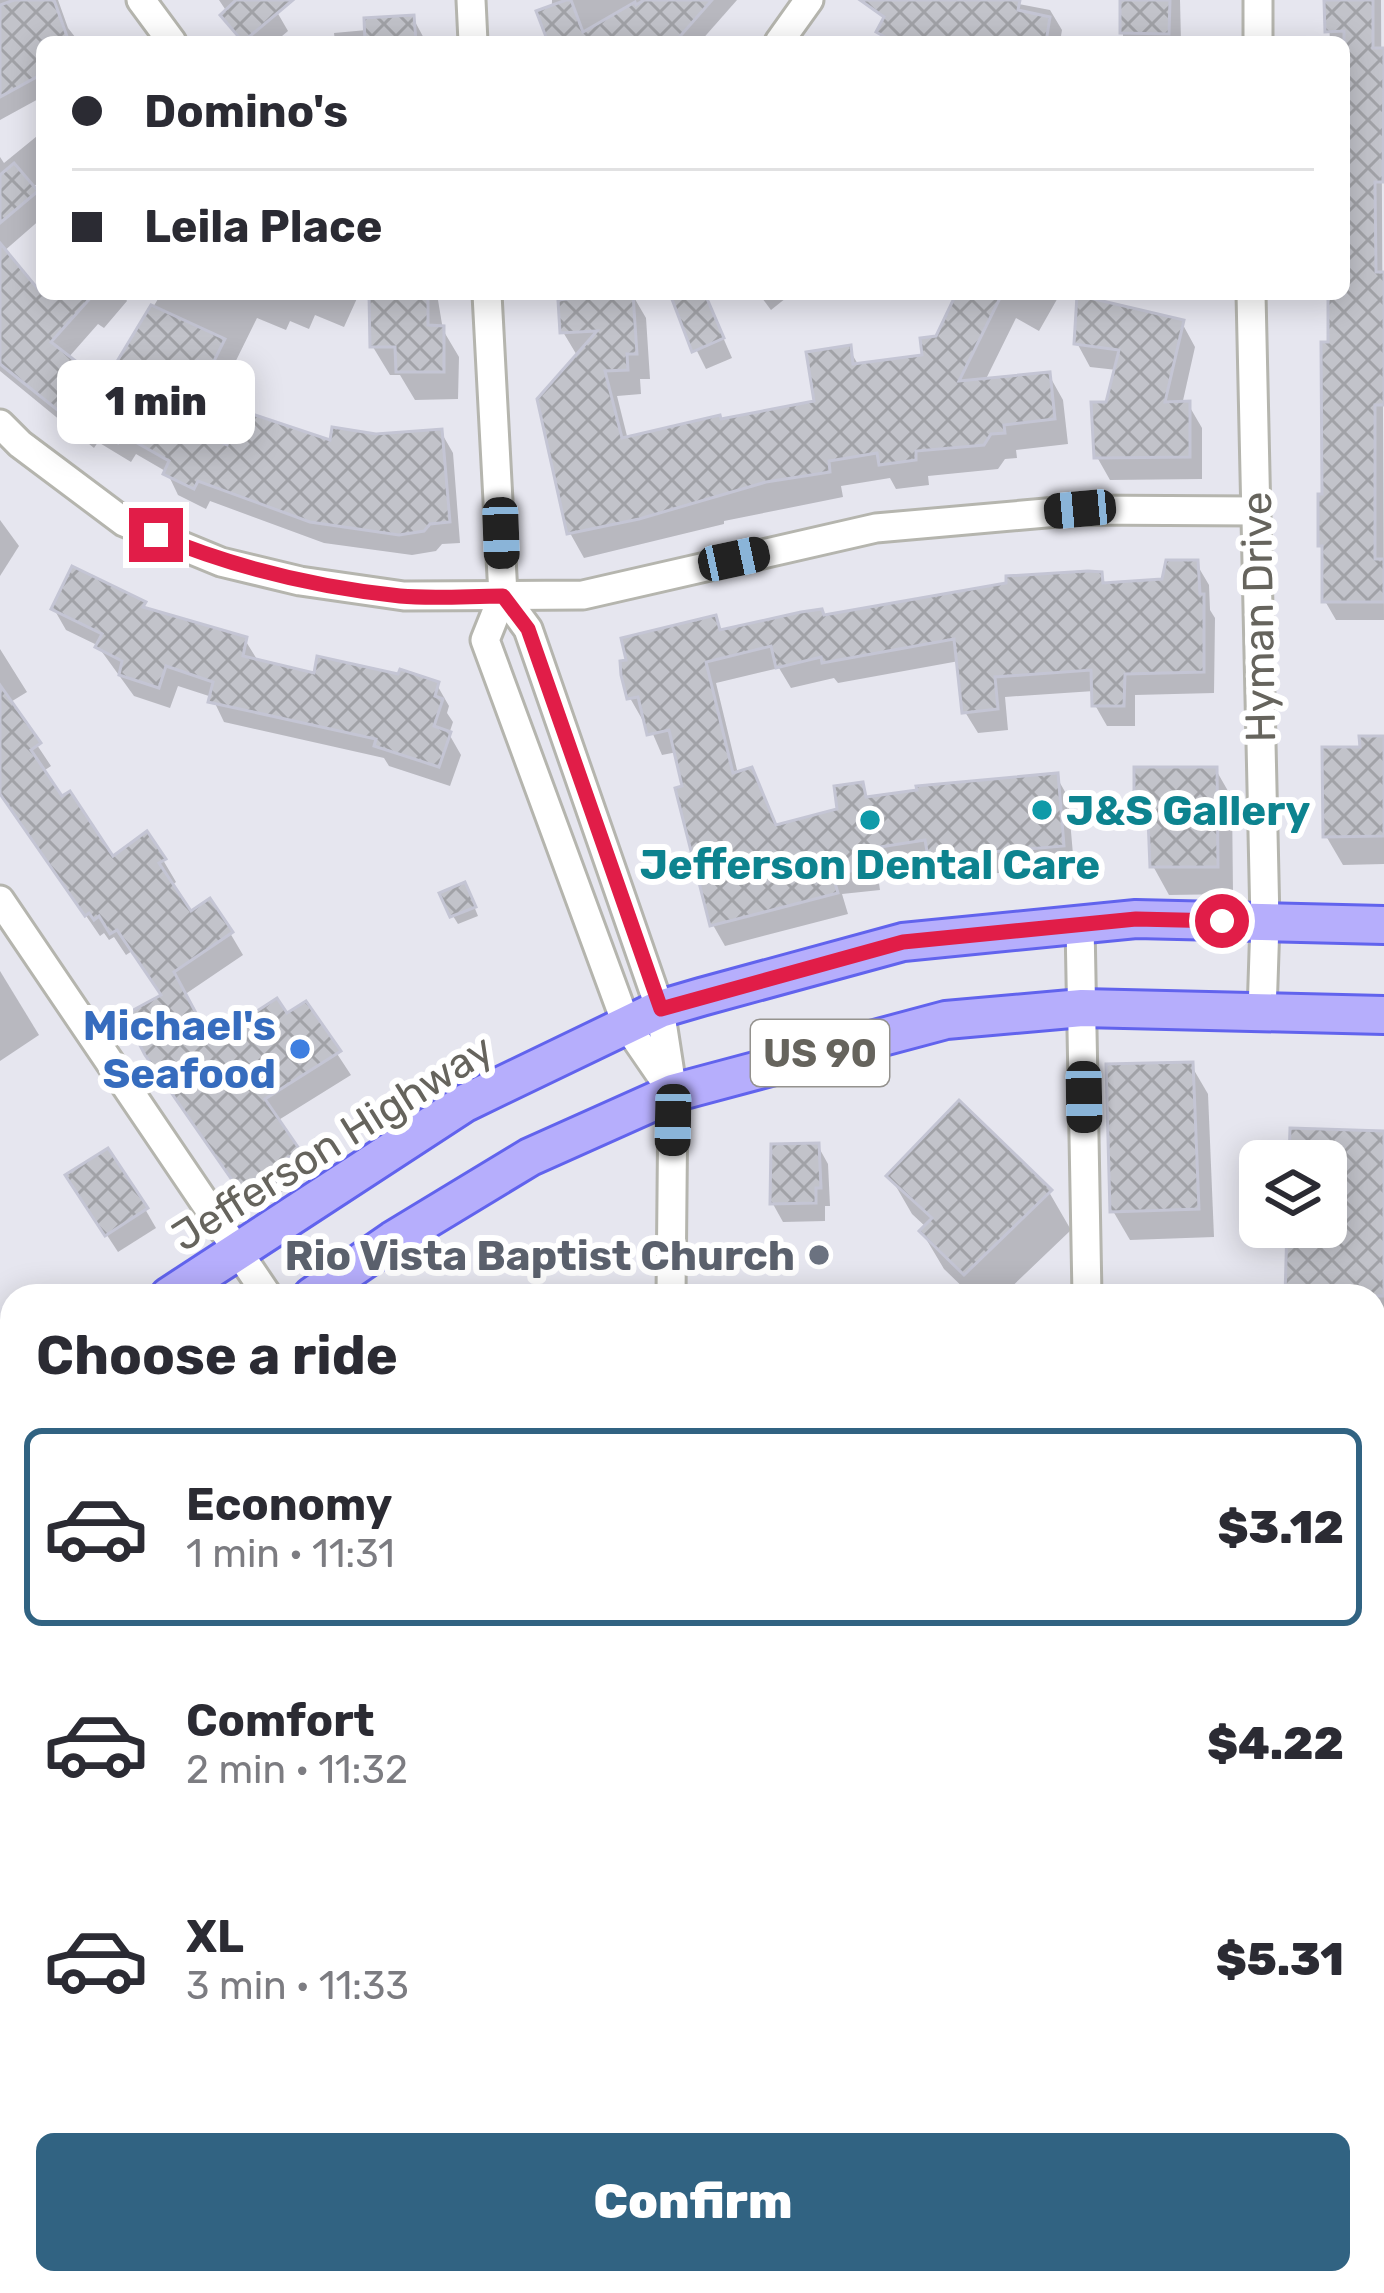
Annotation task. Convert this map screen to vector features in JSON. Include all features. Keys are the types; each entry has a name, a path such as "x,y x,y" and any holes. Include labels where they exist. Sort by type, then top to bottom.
{"main road":[{"name":"Jefferson Highway","path":"187,1284 465,1103 661,1009 903,942 1136,919 1384,925"},
{"name":"US 90","path":"329,1284 530,1157 673,1093 946,1020 1082,1008 1384,1015"}],"street":[{"path":"141,0 168,36"},
{"path":"471,0 473,36"},
{"path":"791,36 808,0"},
{"path":"1258,0 1258,36"},
{"path":"488,300 503,596 484,640 627,1025 673,1093"},
{"name":"Hyman Drive","path":"1249,300 1265,922 1262,1012"},
{"path":"0,424 124,522 221,562 300,581 404,596 583,595 876,528 1080,509 1255,511"},
{"path":"503,596 528,629 661,1009 673,1093 671,1284"},
{"path":"0,900 259,1284"},
{"path":"1080,925 1087,1284"}],"building":[{"path":"14,0 54,0 67,36 36,36 36,77 0,97 0,5"},
{"path":"236,0 293,0 250,36 238,36 220,15"},
{"path":"571,0 583,32 635,2 712,0 680,36 546,36 536,11"},
{"path":"860,0 1020,0 1018,10 1050,17 1047,36 883,36 876,32 884,17"},
{"path":"1120,0 1170,0 1169,34 1120,33"},
{"path":"1324,0 1373,0 1373,48 1384,48 1383,182 1375,182 1376,272 1384,272 1384,405 1375,405 1375,559 1384,559 1384,602 1322,602 1322,546 1318,546 1321,342 1328,342 1328,300 1350,300 1350,36 1344,36 1344,31 1325,32"},
{"path":"414,15 416,36 365,36 364,18"},
{"path":"14,163 36,193 0,223 0,175"},
{"path":"0,243 36,287 36,300 89,300 51,342 104,383 151,305 225,339 211,367 198,361 166,416 227,445 240,410 330,440 332,427 376,434 442,429 450,522 399,535 310,522 198,481 194,489 163,474 169,461 123,435 118,443 85,423 80,428 0,364"},
{"path":"369,300 428,300 428,325 444,326 444,372 396,372 395,347 370,347"},
{"path":"558,300 633,300 637,354 627,354 628,370 605,371 622,438 720,415 721,419 814,401 806,352 851,345 853,364 922,355 920,338 936,336 953,300 999,300 959,381 1050,372 1055,419 1004,425 1005,433 991,434 984,445 916,451 916,460 879,465 877,453 829,461 830,472 766,482 639,519 567,534 537,399 597,331 560,333"},
{"path":"672,300 708,300 724,338 692,352"},
{"path":"1077,300 1098,300 1184,320 1165,402 1190,401 1190,457 1094,458 1091,402 1106,402 1119,350 1074,344"},
{"path":"1166,560 1198,560 1200,594 1204,594 1204,672 1125,674 1124,706 1092,706 1091,670 995,677 998,709 962,713 954,639 822,663 821,657 776,668 771,646 706,662 733,773 752,767 776,825 837,809 834,786 863,782 866,797 917,790 916,786 1058,773 1064,846 928,857 925,840 867,849 870,869 832,873 838,893 710,926 675,788 682,786 669,730 647,735 638,697 627,699 621,675 620,661 626,660 621,638 716,615 720,630 801,612 822,609 824,615 1006,583 1006,576 1088,571 1102,572 1103,583 1162,579"},
{"path":"72,566 146,602 143,607 247,637 243,656 314,673 317,656 398,674 400,669 439,682 435,696 443,699 434,726 451,732 439,767 374,746 376,739 208,702 213,682 166,666 159,688 119,675 122,661 95,647 102,634 51,609"},
{"path":"0,685 41,743 31,750 62,796 70,791 113,856 147,831 166,859 159,863 191,911 210,898 233,932 174,972 211,1041 277,998 287,1013 306,1001 341,1051 265,1099 300,1150 239,1190 145,1055 124,1015 161,995 117,930 110,934 99,916 94,920 89,913 85,916 0,794"},
{"path":"1359,736 1384,736 1384,836 1323,837 1322,747 1360,747"},
{"path":"1134,767 1217,767 1218,867 1150,867 1147,793 1134,793"},
{"path":"465,882 476,907 450,917 439,893"},
{"path":"1193,1062 1199,1209 1110,1212 1106,1064"},
{"path":"959,1100 1052,1190 964,1275 919,1231 932,1218 886,1176"},
{"path":"1290,1128 1384,1131 1384,1284 1285,1284 1286,1248 1347,1248 1347,1140 1290,1140"},
{"path":"819,1143 821,1188 816,1188 816,1203 770,1204 771,1144"},
{"path":"108,1148 148,1208 105,1236 65,1175"}],"place":[{"name":"J&S Gallery","path":"1042,810"},
{"name":"Jefferson Dental Care","path":"870,820"},
{"name":"Michael's Seafood","path":"300,1049"},
{"name":"Rio Vista Baptist Church","path":"819,1255"}],"route":[{"path":"156,535 221,562 300,581 404,596 503,596 528,629 661,1009 903,942 1136,919 1222,921"}]}
